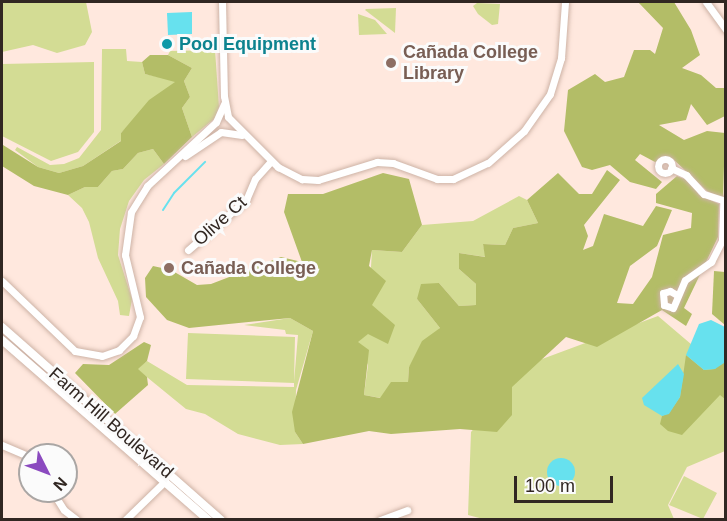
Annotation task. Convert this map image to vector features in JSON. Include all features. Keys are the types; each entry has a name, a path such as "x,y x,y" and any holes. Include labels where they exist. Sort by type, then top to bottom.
{"main road":[{"name":"Farm Hill Boulevard","path":"3,328 221,519"},
{"name":"Farm Hill Boulevard","path":"2,340 208,519"}],"street":[{"path":"222,2 224,99 228,117 242,135 271,161 286,172 310,180 332,177 377,162 402,166 437,179 470,174 514,141 543,106 561,58 565,2"},
{"path":"706,2 726,30"},
{"path":"2,281 75,351 102,356 119,350 134,336 140,317 125,255 127,222 140,194 216,122 224,99"},
{"path":"180,158 220,132 242,135"},
{"name":"Olive Ct","path":"188,250 246,200 255,179 271,161"},
{"path":"671,168 724,202 722,240 715,255 686,280 677,295"},
{"path":"2,445 18,452"},
{"path":"125,519 165,481"},
{"path":"60,503 64,510 77,519"},
{"path":"380,519 407,510"}],"green space":[{"path":"2,2 86,2 92,32 85,45 57,53 33,45 2,52"},
{"path":"638,2 674,2 691,30 700,55 682,68 701,75 716,88 725,88 725,116 707,125 691,104 686,120 659,125 684,140 707,131 725,133 723,199 707,191 673,159 655,162 640,154 635,160 662,182 656,189 630,182 610,165 592,170 582,167 564,131 568,90 595,74 605,82 624,77 634,50 650,50 655,54 663,28"},
{"path":"477,3 500,4 498,24 492,25 478,14 473,6"},
{"path":"396,8 395,33 365,10 366,9"},
{"path":"358,14 375,20 387,34 359,35"},
{"path":"102,49 126,49 127,61 142,62 145,74 177,81 121,133 122,140 83,166 59,173 38,167 15,150 17,147 50,165 64,164 79,158 101,130"},
{"path":"215,50 219,107 215,118 192,137 182,108 190,97 184,81 192,68 168,55 170,51"},
{"path":"150,55 168,55 192,68 184,81 190,97 182,108 192,137 164,164 153,149 138,153 123,169 112,171 98,187 85,187 68,195 34,186 2,166 3,145 38,167 59,173 83,166 121,141 121,133 149,100 175,82 145,74 142,62"},
{"path":"94,62 94,132 78,152 51,161 2,136 2,64"},
{"path":"153,149 164,164 144,180 129,201 120,229 118,255 132,299 129,316 120,315 118,301 98,258 89,222 82,208 68,195 85,187 98,187 112,171 123,169 138,153"},
{"path":"607,170 620,180 584,225 588,236 583,250 593,246 604,214 643,226 656,206 672,210 657,246 630,266 617,303 633,304 652,277 663,235 691,228 692,213 656,203 656,194 677,176 691,182 699,195 719,204 718,237 684,308 692,314 686,326 662,310 597,347 566,337 512,387 512,415 497,432 460,429 391,434 369,431 303,444 295,432 292,412 313,331 290,318 189,328 167,320 146,297 145,278 153,266 171,270 197,285 211,284 281,257 302,262 284,212 288,194 323,194 383,173 409,179 422,225 402,252 372,250 369,266 386,281 372,305 395,325 388,344 368,334 358,342 369,350 364,395 380,398 391,382 408,382 409,367 422,341 440,328 417,299 421,284 439,283 459,306 476,305 476,284 459,269 459,253 485,257 483,244 505,245 513,228 538,223 527,200 558,173 579,194 592,194"},
{"path":"519,196 527,200 538,223 513,228 505,245 483,244 486,257 459,253 459,269 476,284 476,305 459,306 439,283 417,299 440,328 409,367 408,383 381,398 364,395 368,365 357,342 367,334 372,250 402,252 422,225 473,221"},
{"path":"714,271 725,272 725,325 712,314"},
{"path":"658,316 725,373 725,451 687,467 668,505 674,519 487,520 468,515 471,432 526,365"},
{"path":"290,318 313,331 296,390 295,432 303,444 280,445 238,434 205,414 186,409 137,369 147,361 187,385 294,387 294,383 186,379 188,333 295,337 294,382 298,335 286,334 285,330 244,325"},
{"path":"144,342 151,345 147,361 138,369 147,377 148,385 115,414 75,373 83,364 109,365"},
{"path":"725,352 725,399 720,395 682,435 668,431 660,424 662,416 669,413 680,397 686,355 704,370 715,369"},
{"path":"684,476 717,493 703,519 669,505"}],"water":[{"path":"192,12 192,34 168,35 167,13"},
{"path":"711,320 725,327 724,363 715,369 704,370 686,355 699,324"},
{"path":"678,364 684,374 680,397 669,414 662,416 644,405 642,398"},
{"path":"561,458 571,462 575,472 571,482 561,486 551,482 547,472 551,462"}],"waterway":[{"path":"163,210 174,193 205,162"}],"place":[{"name":"Pool Equipment","path":"167,44"},
{"name":"Cañada College Library","path":"391,63"},
{"name":"Cañada College","path":"169,268"}]}
